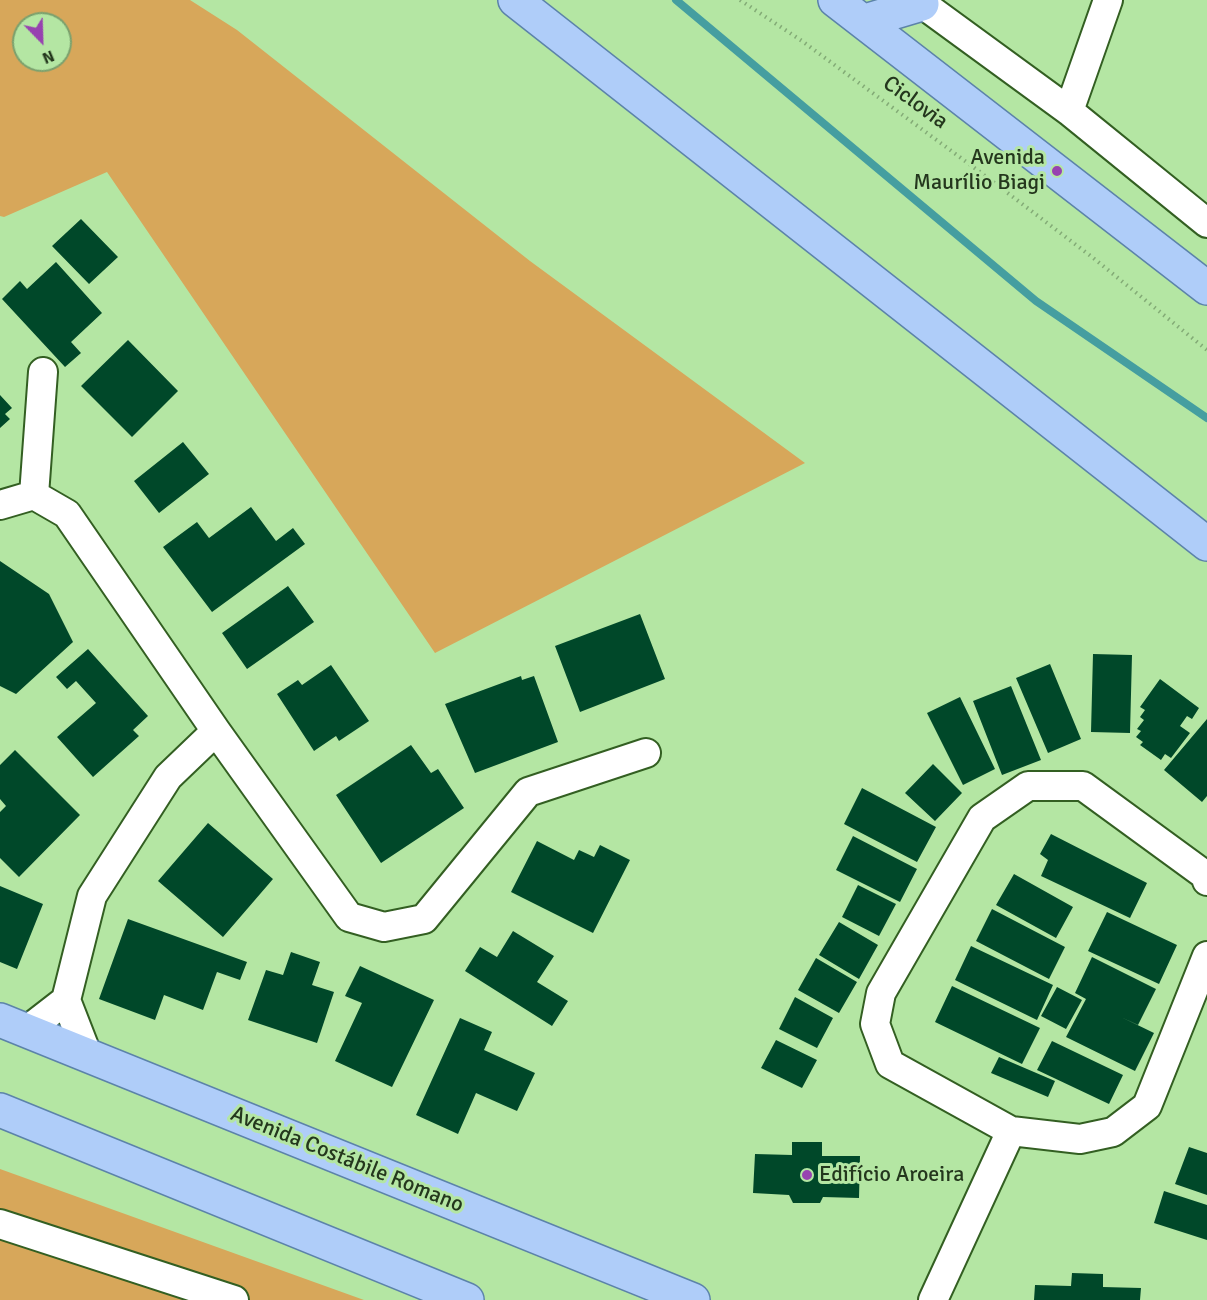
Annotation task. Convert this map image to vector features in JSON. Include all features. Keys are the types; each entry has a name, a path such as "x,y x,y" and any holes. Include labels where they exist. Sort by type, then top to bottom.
{"main road":[{"path":"515,0 1207,544"},
{"path":"835,0 1207,288"},
{"path":"865,21 920,2"},
{"name":"Avenida Costábile Romano","path":"13,1026 693,1300"},
{"path":"0,1110 466,1300"}],"street":[{"path":"1069,111 1108,0"},
{"path":"920,2 1069,111 1207,223"},
{"path":"34,495 44,372"},
{"path":"0,505 34,495 67,514 349,917 384,927 424,918 528,792 646,753"},
{"path":"87,1054 66,1000 92,896 168,777 216,730"},
{"path":"1207,881 1204,875 1083,786 1028,786 982,818 881,993 875,1024 890,1064 1011,1131 1080,1139 1113,1132 1147,1106 1207,956"},
{"path":"13,1026 66,1000"},
{"path":"933,1300 1011,1131"},
{"path":"0,1224 234,1300"}],"path":[{"name":"Ciclovia","path":"740,0 802,40 989,179 1092,257 1207,350"}],"shaded area":[{"path":"0,0 190,0 237,30 530,261 805,463 435,653 107,172 4,217 0,216"},
{"path":"0,1169 364,1300 0,1300"}],"building":[{"path":"81,219 118,257 89,284 52,246"},
{"path":"56,262 102,313 71,342 81,353 65,367 2,299 20,281 27,289"},
{"path":"128,340 178,391 132,437 81,386"},
{"path":"0,395 12,408 5,414 10,419 0,428"},
{"path":"183,442 209,474 159,513 134,481"},
{"path":"251,507 276,541 293,528 305,544 212,612 163,547 197,522 209,538"},
{"path":"0,561 49,594 73,642 16,694 0,686"},
{"path":"288,586 314,622 247,669 222,633"},
{"path":"640,614 665,679 580,712 555,646"},
{"path":"88,649 148,716 133,730 139,736 93,777 57,737 96,703 76,681 67,689 56,677"},
{"path":"1093,654 1132,655 1130,733 1091,732"},
{"path":"1050,664 1081,739 1048,753 1016,678"},
{"path":"331,665 369,721 339,741 336,736 314,751 277,694 298,680 302,685"},
{"path":"521,676 522,680 534,676 558,742 475,773 445,704"},
{"path":"1160,679 1199,708 1192,719 1187,716 1180,726 1190,733 1171,758 1165,754 1161,760 1140,745 1143,742 1136,737 1141,731 1137,729 1144,720 1140,717 1145,710 1140,707"},
{"path":"1011,686 1041,760 1002,775 973,701"},
{"path":"960,697 995,769 963,785 927,713"},
{"path":"1207,719 1207,796 1202,802 1164,770"},
{"path":"411,745 431,773 438,769 464,808 381,863 336,795"},
{"path":"15,750 80,815 19,877 0,858 0,812 6,806 0,799 0,765"},
{"path":"933,764 962,793 935,821 905,793"},
{"path":"862,788 936,827 917,862 844,824"},
{"path":"208,823 273,879 223,937 158,881"},
{"path":"1051,834 1147,883 1130,918 1041,876 1048,860 1040,854"},
{"path":"853,836 917,869 900,902 836,870"},
{"path":"537,841 574,860 579,850 594,857 600,845 630,860 593,933 511,892"},
{"path":"1014,874 1073,907 1056,938 996,905"},
{"path":"858,885 896,904 879,936 842,917"},
{"path":"0,886 43,904 17,969 0,962"},
{"path":"992,909 1065,947 1049,979 976,941"},
{"path":"1107,912 1177,945 1159,984 1088,951"},
{"path":"128,919 247,962 240,980 217,972 203,1010 164,995 155,1020 99,999"},
{"path":"839,922 878,945 859,979 819,955"},
{"path":"513,931 554,956 537,982 568,1001 552,1026 465,971 480,947 497,957"},
{"path":"971,946 1053,985 1037,1020 955,980"},
{"path":"291,952 320,962 312,985 334,992 317,1043 248,1020 266,970 283,975"},
{"path":"1092,957 1156,989 1138,1025 1121,1017 1154,1033 1135,1071 1066,1037 1086,999 1075,993"},
{"path":"816,958 857,982 839,1013 798,990"},
{"path":"360,966 434,1000 392,1087 335,1061 362,1003 345,996"},
{"path":"952,986 1040,1028 1022,1064 935,1022"},
{"path":"1057,987 1082,1000 1066,1029 1041,1016"},
{"path":"795,997 833,1018 817,1048 779,1029"},
{"path":"460,1018 492,1032 484,1050 535,1073 517,1111 476,1093 458,1134 416,1115"},
{"path":"776,1040 817,1060 802,1088 761,1068"},
{"path":"1052,1041 1123,1075 1109,1104 1037,1070"},
{"path":"999,1057 1055,1081 1048,1097 991,1073"},
{"name":"Edifício Aroeira","path":"792,1142 822,1142 822,1156 860,1156 859,1198 823,1197 820,1203 793,1203 789,1195 753,1193 755,1154 792,1155"},
{"path":"1189,1147 1207,1153 1207,1195 1175,1184"},
{"path":"1164,1191 1207,1205 1207,1240 1154,1223"},
{"path":"1072,1273 1103,1274 1103,1287 1141,1288 1140,1300 1034,1300 1035,1285 1071,1286"}],"waterway":[{"path":"676,0 1036,301 1207,418"}],"place":[{"name":"Avenida Maurílio Biagi","path":"1057,171"},
{"name":"Edifício Aroeira","path":"807,1175"}]}
